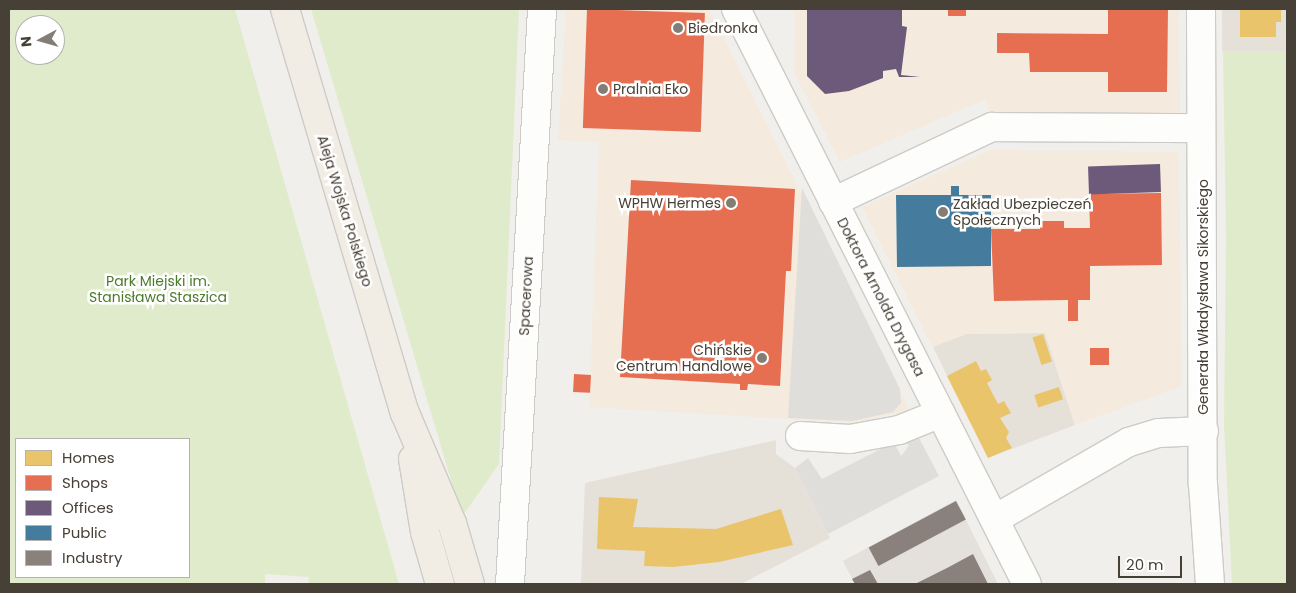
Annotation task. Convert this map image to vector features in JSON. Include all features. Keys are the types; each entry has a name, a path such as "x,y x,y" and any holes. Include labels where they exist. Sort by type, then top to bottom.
{"main road":[{"name":"Aleja Wojska Polskiego","path":"285,9 405,413 452,523 470,584"},
{"name":"Aleja Wojska Polskiego","path":"405,413 425,532 440,584"}],"street":[{"name":"Spacerowa","path":"510,584 542,9"},
{"name":"Doktora Arnolda Drygasa","path":"736,9 1027,584"},
{"name":"Generała Władysława Sikorskiego","path":"1201,9 1204,514 1210,584"},
{"path":"833,202 992,127 1201,128"},
{"path":"800,436 850,439 899,430 941,413"},
{"path":"995,519 1129,442 1159,433 1204,430"}],"shaded area":[{"path":"566,9 709,9 910,410 854,423 589,407 599,142 558,140"},
{"path":"795,9 1179,9 1180,116 991,120 986,99 840,162 794,72"},
{"path":"1222,9 1287,9 1287,51 1222,51"},
{"path":"990,150 1179,152 1182,386 1075,425 1045,333 966,334 932,347 862,207"},
{"path":"802,188 900,389 901,403 893,412 852,421 788,418"},
{"path":"1045,333 1075,425 988,458 933,347 966,334"},
{"path":"918,436 939,476 828,534 795,468 808,458 822,479 894,442 901,456 909,446 904,440"},
{"path":"776,440 776,454 795,468 830,538 741,584 581,584 585,483"},
{"path":"956,500 998,584 855,584 843,561"}],"green space":[{"name":"Park Miejski im. Stanisława Staszica","path":"9,9 235,9 399,584 308,584 309,577 265,574 265,584 9,584"},
{"path":"311,9 519,9 499,464 462,517"},
{"path":"1223,51 1287,51 1287,584 1232,584 1224,426 1226,237"}],"building: Homes":[{"path":"1240,9 1281,9 1281,22 1276,22 1276,37 1240,37"},
{"path":"1043,334 1052,362 1041,365 1033,337"},
{"path":"976,361 981,371 986,369 992,380 987,383 998,404 1004,401 1011,413 1000,418 1009,432 1006,438 1012,448 988,458 947,376"},
{"path":"1059,387 1063,399 1038,407 1034,395"},
{"path":"599,497 638,499 633,527 716,529 781,509 793,545 719,562 673,567 644,566 645,551 597,549"}],"building: Shops":[{"path":"587,9 705,13 701,132 583,128"},
{"path":"948,9 966,9 966,16 948,16"},
{"path":"1108,9 1168,9 1167,92 1108,92 1108,72 1030,72 1029,53 997,53 997,33 1108,34"},
{"path":"631,180 795,189 791,271 786,271 780,386 748,384 747,390 740,390 740,384 620,377"},
{"path":"1161,193 1162,265 1090,266 1090,300 1078,300 1078,321 1068,321 1068,300 994,301 991,229 1040,229 1040,221 1064,221 1064,228 1090,228 1089,194"},
{"path":"1090,348 1109,348 1109,365 1090,365"},
{"path":"574,374 591,375 590,393 573,392"}],"building: Offices":[{"path":"807,9 902,9 902,26 907,27 901,75 920,77 899,77 896,69 883,71 883,78 849,91 825,94 807,76"},
{"path":"1160,164 1161,192 1089,194 1088,167"}],"building: Public":[{"name":"Zakład Ubezpieczeń Społecznych","path":"951,186 959,186 959,195 991,195 991,266 897,267 896,195 951,195"}],"building: Industry":[{"path":"956,501 966,520 878,566 869,547"},
{"path":"973,554 988,584 915,584 947,568"},
{"path":"870,570 878,584 855,584 852,579"}],"place":[{"name":"Biedronka","path":"678,28"},
{"name":"Pralnia Eko","path":"603,89"},
{"name":"WPHW Hermes","path":"731,203"},
{"name":"Zakład Ubezpieczeń Społecznych","path":"943,212"},
{"name":"Chińskie Centrum Handlowe","path":"762,358"}]}
